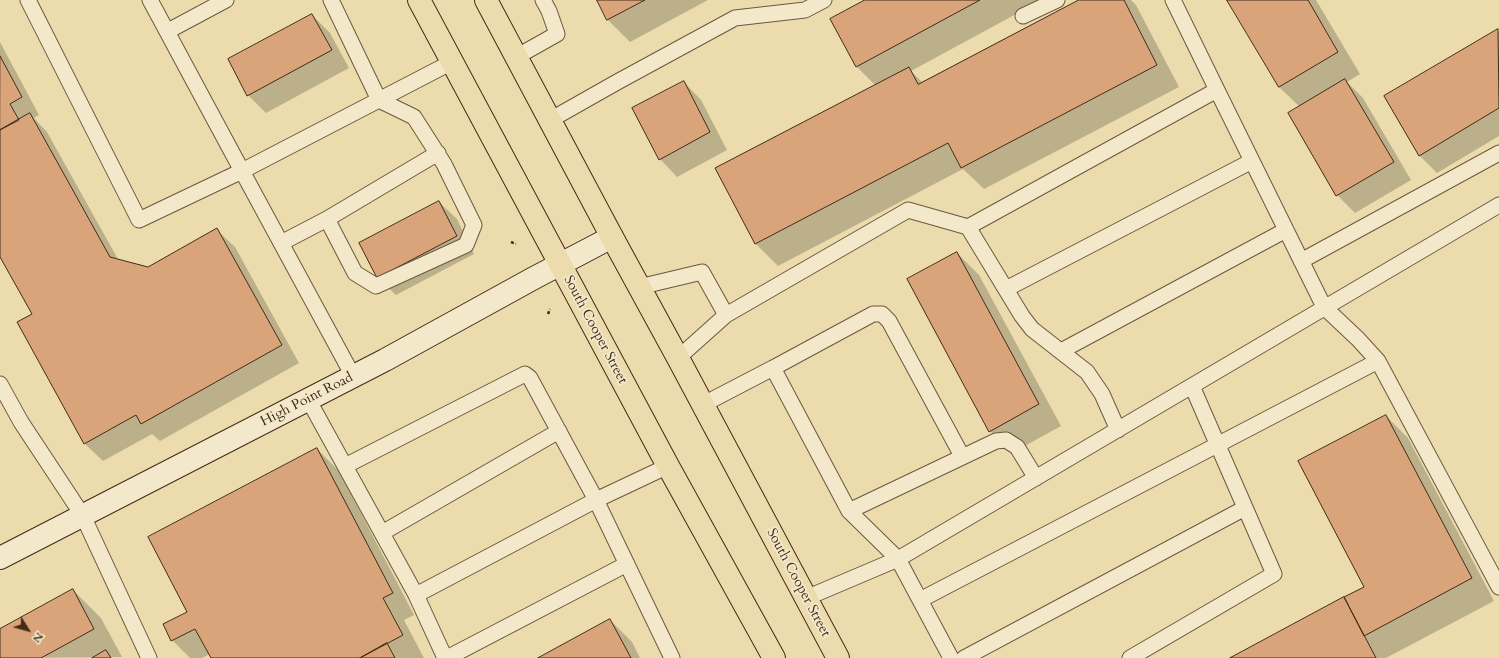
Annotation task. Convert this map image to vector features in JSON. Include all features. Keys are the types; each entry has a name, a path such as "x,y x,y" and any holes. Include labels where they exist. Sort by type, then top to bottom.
{"main road":[{"name":"South Cooper Street","path":"419,0 668,466 773,657"},
{"name":"South Cooper Street","path":"486,0 838,658"}],"street":[{"name":"High Point Road","path":"0,558 353,376 612,237"}],"lane":[{"path":"28,0 139,220 242,171 452,62"},
{"path":"150,0 353,376"},
{"path":"168,31 226,0"},
{"path":"327,219 355,273 376,286 466,245 474,224 438,153 414,117 379,100 331,0"},
{"path":"516,57 557,34 543,0"},
{"path":"550,120 735,18 805,10 824,0"},
{"path":"1023,16 1057,0"},
{"path":"1173,0 1324,307 1358,339 1378,361 1499,587"},
{"path":"968,227 1217,90"},
{"path":"281,243 327,219 438,153"},
{"path":"1301,261 1499,153"},
{"path":"1006,289 1252,161"},
{"path":"806,598 898,559 1499,205"},
{"path":"678,358 726,314 908,210 968,227 1022,316 1032,329 1087,372 1102,394 1118,430"},
{"path":"1061,351 1286,230"},
{"path":"639,287 702,272 726,314"},
{"path":"702,405 873,314 882,314 889,321 962,456"},
{"path":"920,600 1378,361"},
{"path":"773,368 849,511 898,559 951,658"},
{"path":"345,466 525,374 530,378 596,500 672,658"},
{"path":"0,384 21,422 83,516 149,658"},
{"path":"1130,658 1274,574 1192,386"},
{"path":"308,399 416,595 446,658 627,564"},
{"path":"382,533 559,432"},
{"path":"849,511 996,441 1006,440 1017,447 1036,478"},
{"path":"416,595 596,500 668,466"},
{"path":"964,658 1245,508"}],"path":[{"path":"511,242 516,244"},
{"path":"548,314 550,309"}],"building":[{"path":"597,0 645,0 607,20"},
{"path":"865,0 980,0 856,67 830,19"},
{"path":"1079,0 1124,0 1157,65 961,168 948,143 755,244 715,168 909,67 918,84"},
{"path":"1227,0 1308,0 1338,52 1279,87"},
{"path":"312,14 332,50 247,96 228,59"},
{"path":"1498,29 1499,108 1419,156 1384,96"},
{"path":"0,56 22,97 10,104 19,120 0,130"},
{"path":"1345,79 1394,162 1336,196 1288,113"},
{"path":"684,81 710,132 659,160 632,108"},
{"path":"30,113 110,257 148,267 217,228 282,345 141,424 136,415 84,444 17,322 32,314 0,257 0,130"},
{"path":"439,201 457,236 377,278 359,243"},
{"path":"957,252 1039,404 989,432 907,279"},
{"path":"1386,415 1472,578 1364,636 1344,597 1364,587 1298,461"},
{"path":"317,448 393,593 383,598 403,635 360,658 211,658 195,629 171,641 163,624 187,612 148,537"},
{"path":"73,589 94,629 41,658 0,658 0,629"},
{"path":"1344,597 1376,658 1230,658"},
{"path":"610,619 631,658 538,658"},
{"path":"387,643 395,658 360,658"},
{"path":"106,650 111,658 92,658"}]}
